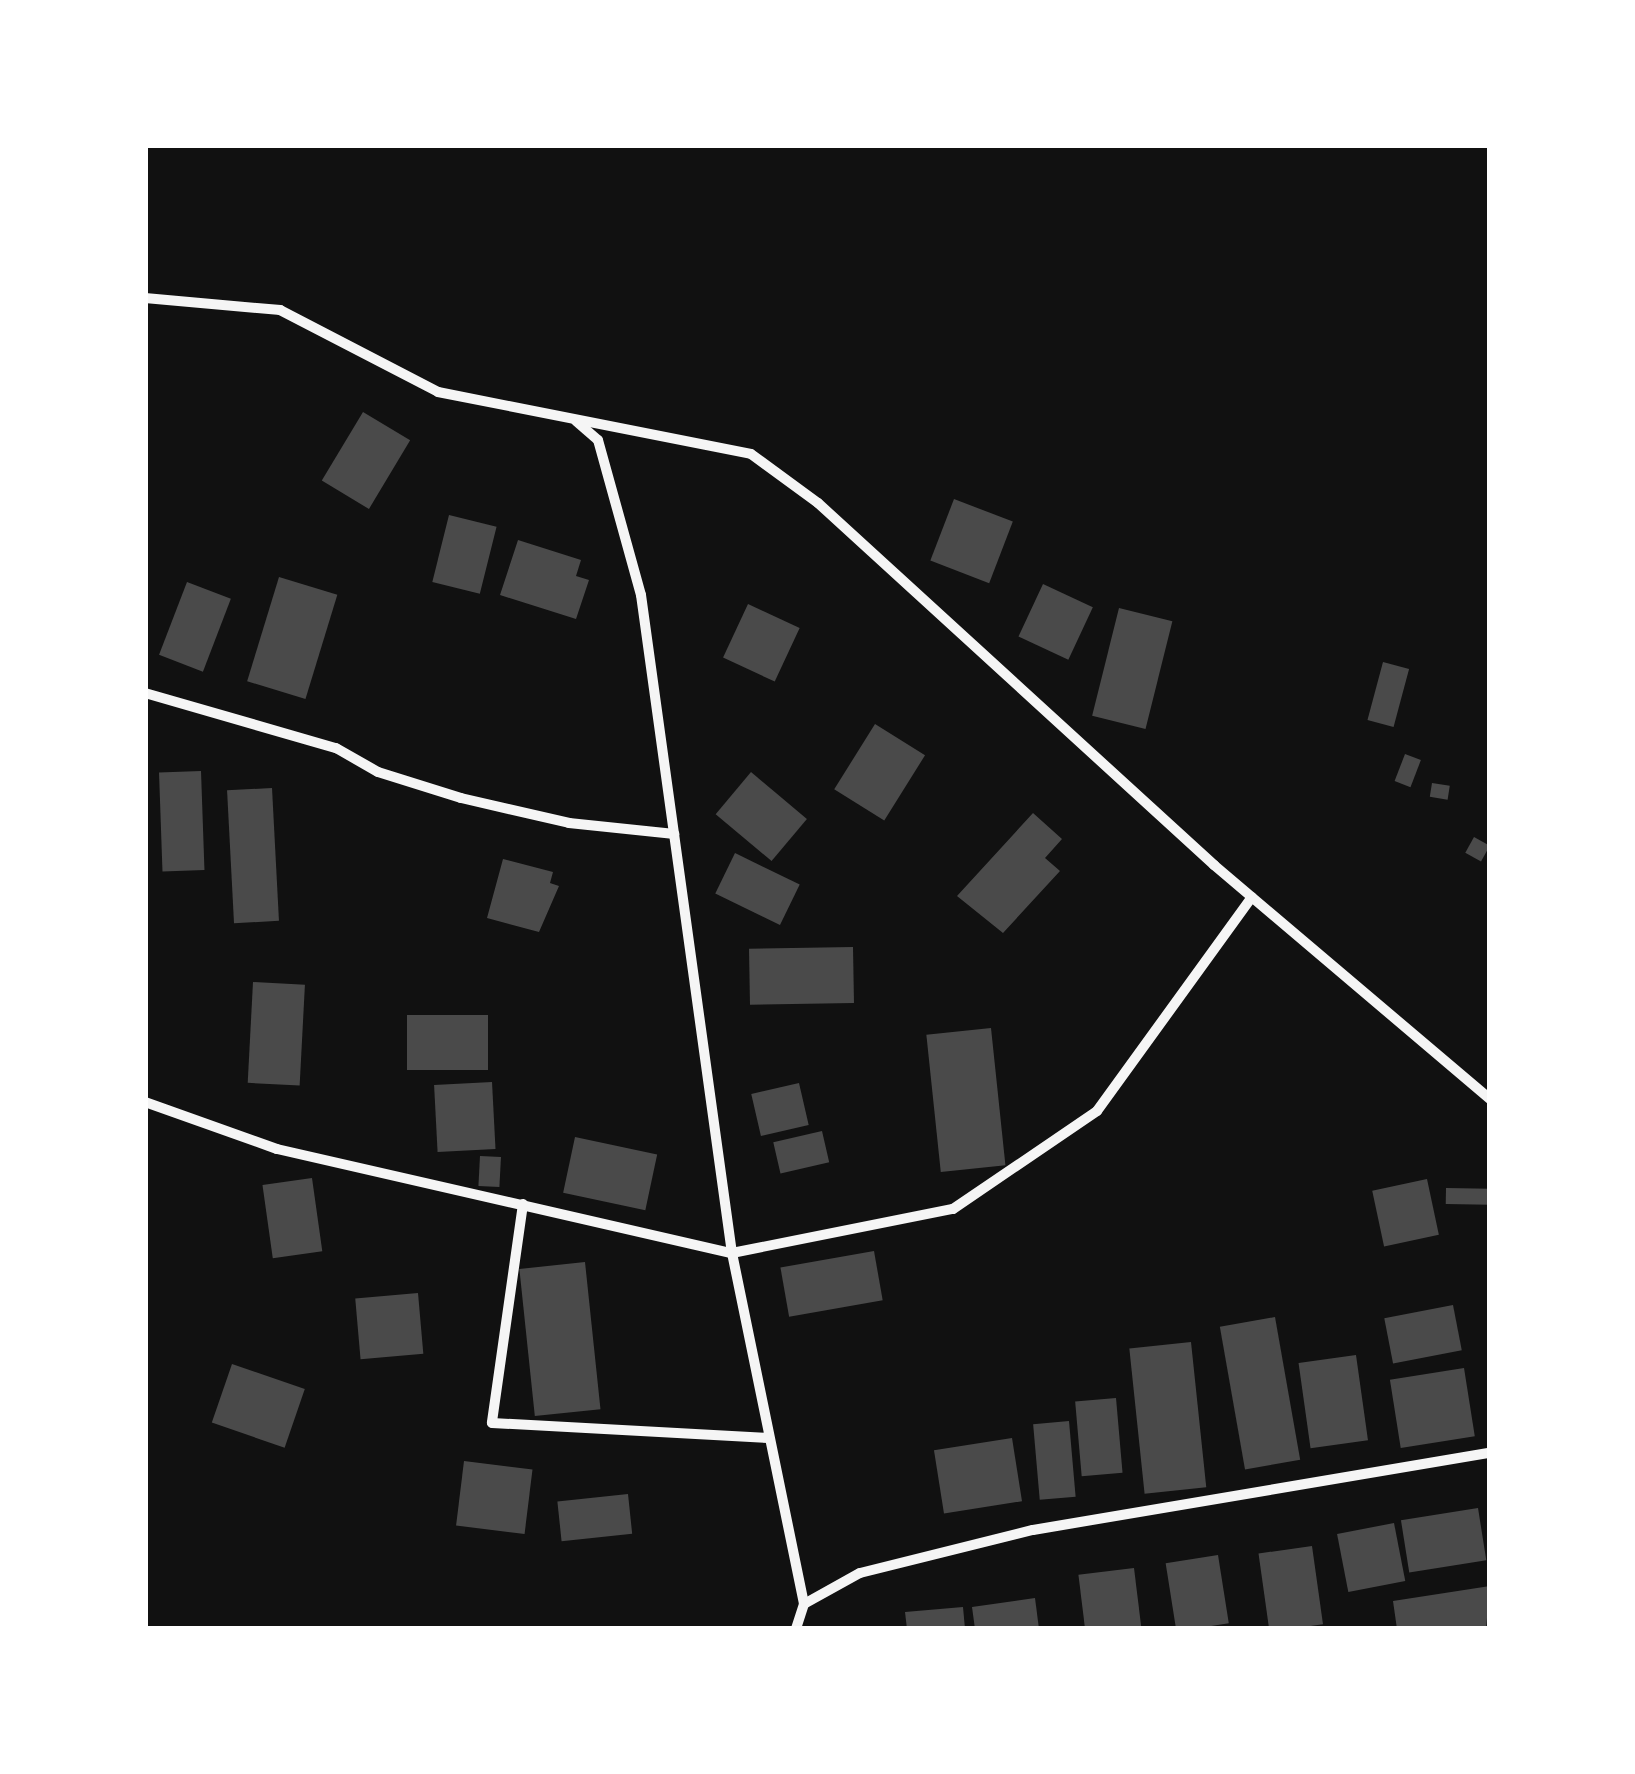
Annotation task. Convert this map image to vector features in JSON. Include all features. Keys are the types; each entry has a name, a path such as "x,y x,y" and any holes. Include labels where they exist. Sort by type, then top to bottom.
{"street":[{"path":"145,298 280,310 438,392 751,454 818,504 1252,897 1490,1098"},
{"path":"575,420 598,440 641,595 732,1254 804,1604 796,1629"},
{"path":"145,693 336,748 378,772 461,798 569,823 674,834"},
{"path":"145,1102 277,1149 732,1254 953,1209 1081,1122 1097,1111 1252,897"},
{"path":"523,1204 492,1423 769,1438"},
{"path":"804,1604 860,1573 1033,1530 1490,1452"}],"building":[{"path":"363,412 410,440 369,509 322,481"},
{"path":"954,499 1013,522 989,583 930,561"},
{"path":"449,515 497,527 480,594 432,582"},
{"path":"518,540 581,560 576,576 589,580 576,619 500,595"},
{"path":"279,577 337,595 305,699 247,681"},
{"path":"187,582 231,599 203,672 159,655"},
{"path":"1043,584 1093,607 1068,660 1018,637"},
{"path":"748,604 800,628 775,682 723,657"},
{"path":"1119,608 1172,621 1146,729 1092,716"},
{"path":"1383,662 1409,669 1394,727 1367,720"},
{"path":"875,724 925,755 884,821 834,789"},
{"path":"1405,754 1421,760 1410,787 1395,781"},
{"path":"201,771 204,870 162,871 159,772"},
{"path":"751,772 807,819 772,861 716,814"},
{"path":"1432,783 1450,786 1448,800 1430,797"},
{"path":"272,788 279,921 234,923 227,790"},
{"path":"1033,813 1062,839 1045,858 1060,871 1003,933 957,896"},
{"path":"1474,837 1490,846 1481,861 1465,853"},
{"path":"735,853 800,885 780,925 715,893"},
{"path":"503,859 553,872 550,883 559,886 539,932 487,918"},
{"path":"853,947 854,1003 750,1005 749,949"},
{"path":"253,982 305,985 300,1086 248,1083"},
{"path":"407,1015 488,1015 488,1070 407,1070"},
{"path":"991,1028 1005,1165 941,1172 926,1035"},
{"path":"492,1082 496,1149 438,1152 434,1085"},
{"path":"799,1083 809,1125 761,1136 751,1094"},
{"path":"822,1131 829,1162 780,1173 773,1142"},
{"path":"575,1137 657,1154 645,1210 563,1193"},
{"path":"480,1156 501,1157 499,1187 478,1186"},
{"path":"312,1178 322,1251 273,1258 262,1185"},
{"path":"1427,1179 1439,1235 1384,1246 1372,1191"},
{"path":"1446,1188 1490,1189 1490,1205 1446,1204"},
{"path":"874,1251 883,1300 789,1317 780,1267"},
{"path":"585,1262 600,1409 535,1416 519,1269"},
{"path":"418,1293 423,1354 361,1359 355,1298"},
{"path":"1453,1305 1462,1350 1393,1364 1384,1318"},
{"path":"1275,1317 1300,1460 1245,1470 1220,1327"},
{"path":"1191,1342 1206,1487 1145,1494 1129,1348"},
{"path":"1356,1355 1368,1440 1311,1448 1299,1363"},
{"path":"232,1364 305,1389 285,1448 212,1423"},
{"path":"1464,1368 1475,1436 1401,1448 1390,1380"},
{"path":"1116,1398 1123,1473 1082,1476 1075,1402"},
{"path":"1069,1421 1076,1497 1040,1500 1033,1424"},
{"path":"1012,1438 1022,1501 944,1514 934,1450"},
{"path":"464,1461 532,1469 525,1534 456,1526"},
{"path":"628,1494 632,1534 562,1541 557,1501"},
{"path":"1478,1508 1486,1560 1409,1573 1401,1520"},
{"path":"1394,1523 1405,1581 1348,1592 1337,1534"},
{"path":"1312,1546 1323,1624 1269,1629 1259,1554"},
{"path":"1218,1555 1229,1623 1176,1629 1166,1563"},
{"path":"1134,1568 1141,1629 1085,1629 1078,1575"},
{"path":"1490,1586 1486,1629 1397,1629 1393,1601"},
{"path":"1035,1598 1039,1629 975,1629 972,1607"},
{"path":"963,1607 965,1629 907,1629 905,1612"}]}
